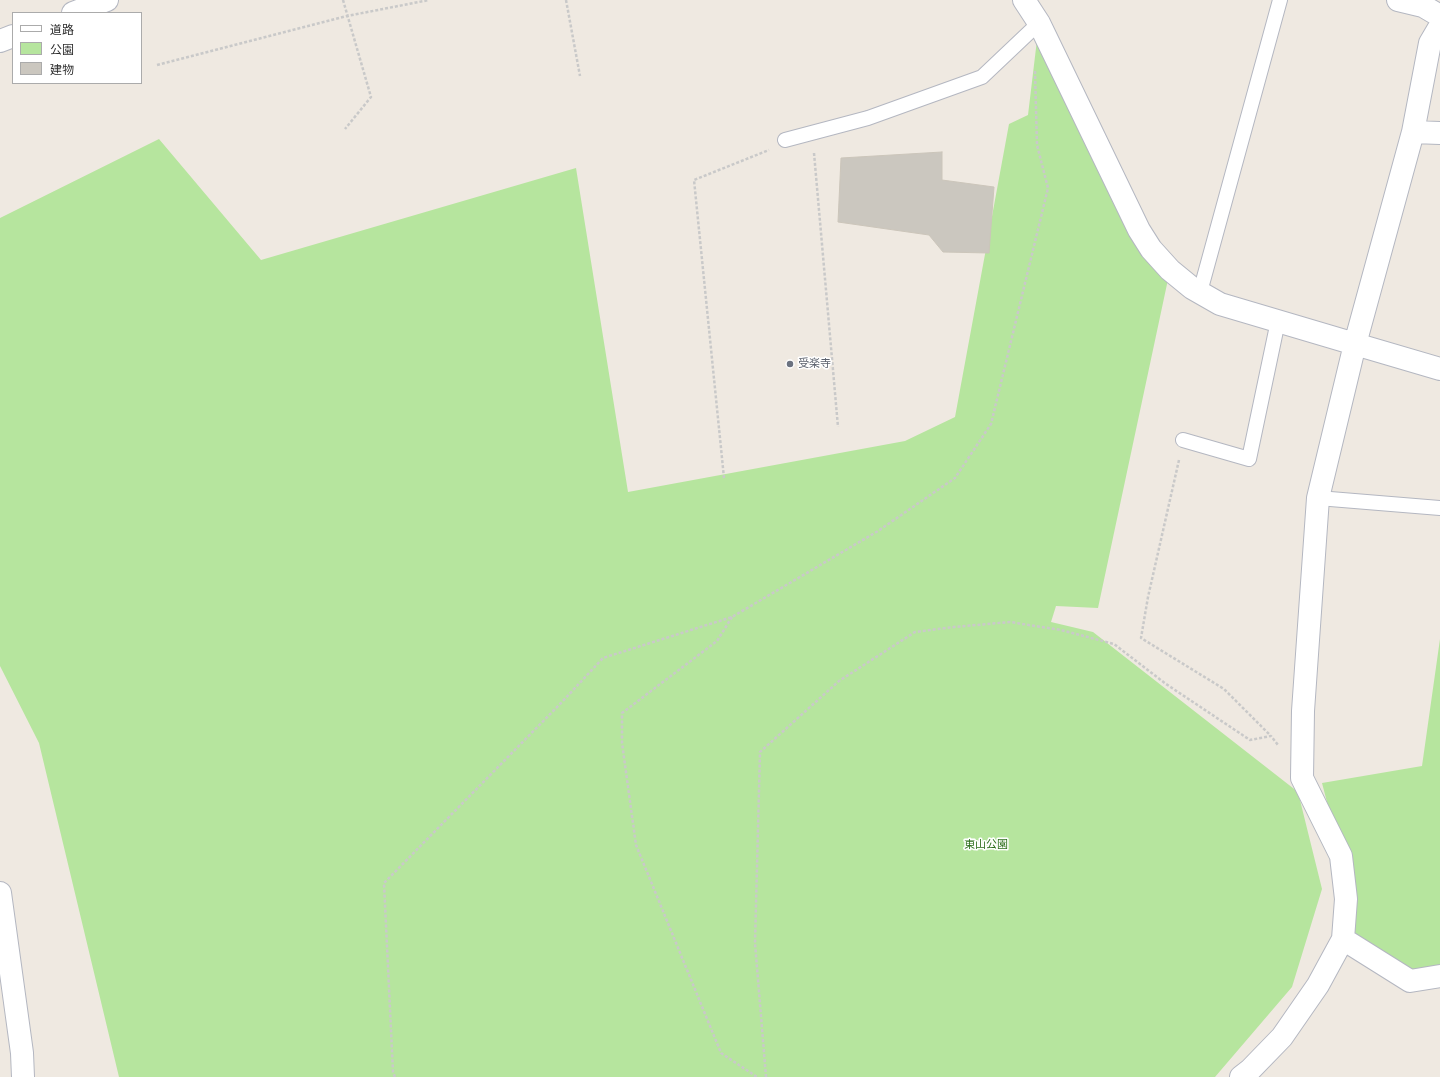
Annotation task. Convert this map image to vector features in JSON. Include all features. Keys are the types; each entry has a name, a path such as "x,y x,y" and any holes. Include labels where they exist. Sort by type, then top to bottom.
{"street":[{"path":"76,12 106,0"},
{"path":"1024,0 1039,23 1139,230 1151,249 1170,270 1192,288 1220,304 1440,370"},
{"path":"1398,0 1423,6 1440,16"},
{"path":"1241,1077 1250,1070 1282,1037 1318,985 1343,939 1346,900 1341,856 1302,778 1302,711 1318,498 1355,344 1413,132 1430,43 1440,26"},
{"path":"0,41 12,36"},
{"path":"1413,132 1440,133"},
{"path":"0,893 24,1077"},
{"path":"1343,939 1410,981 1440,976"}],"lane":[{"path":"1200,292 1280,0"},
{"path":"780,144 868,118 982,77 1039,23"},
{"path":"1183,440 1249,459 1278,322"},
{"path":"1318,498 1440,508"}],"path":[{"path":"343,0 371,97 345,129"},
{"path":"157,65 347,16 429,0"},
{"path":"566,0 580,76"},
{"path":"395,1077 393,1072 384,883 561,703 603,658 732,617 878,531 955,478 991,424 1048,188 1037,145 1035,69"},
{"path":"813,133 838,427"},
{"path":"724,478 694,180 780,144"},
{"path":"1183,440 1148,597 1141,638 1224,689 1271,736 1280,748"},
{"path":"732,617 717,641 622,714 622,743 636,845 639,853 721,1053 757,1077"},
{"path":"766,1077 754,943 760,752 839,681 915,632 1010,622 1061,630 1114,644 1166,684 1250,740 1271,736"}],"green space":[{"name":"東山公園","path":"1039,23 1170,270 1098,608 1056,606 1051,622 1093,632 1298,792 1322,889 1292,987 1215,1077 119,1077 39,743 0,666 0,218 159,139 261,260 576,168 628,492 905,441 955,417 1009,124 1028,115"},
{"path":"1440,639 1440,976 1410,981 1343,939 1341,856 1322,783 1422,766"}],"building":[{"path":"942,152 942,180 994,187 989,253 943,252 929,235 838,222 841,158"}],"place":[{"name":"受楽寺","path":"790,364"}]}
